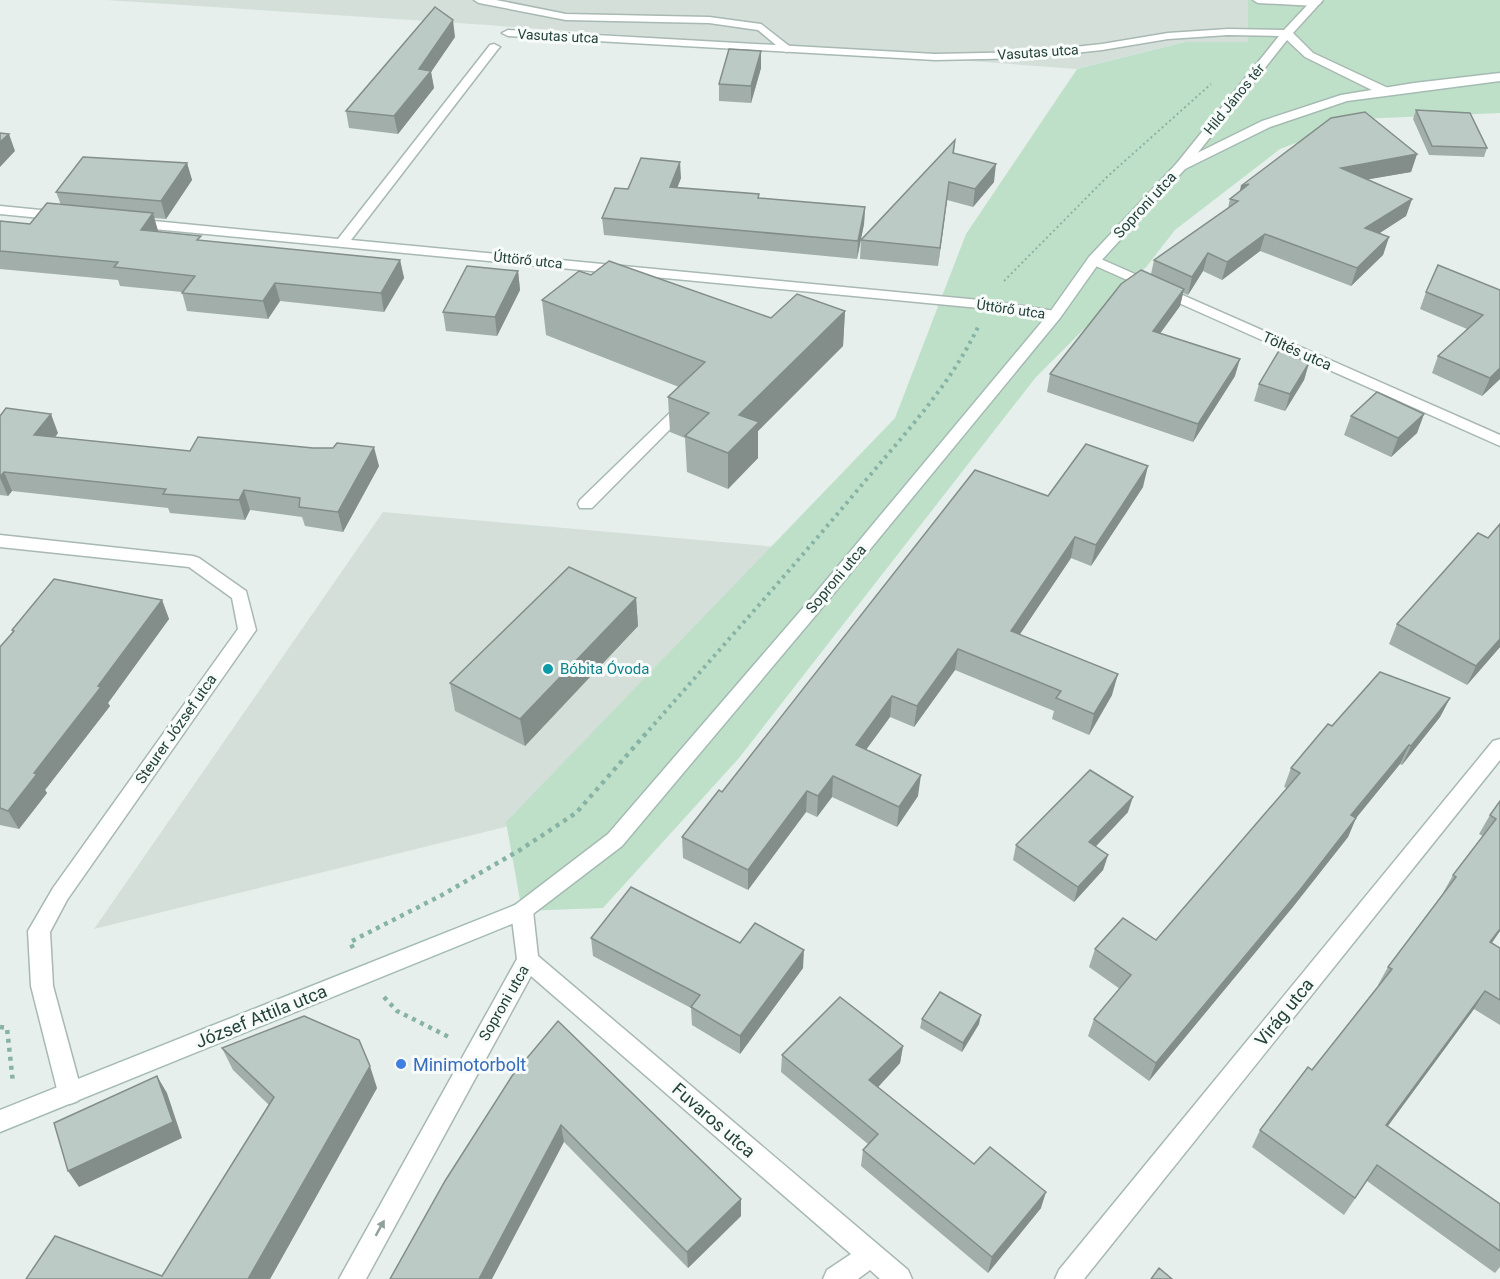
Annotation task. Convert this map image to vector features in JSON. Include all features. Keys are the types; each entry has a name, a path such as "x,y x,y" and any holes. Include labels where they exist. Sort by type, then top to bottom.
{"street":[{"name":"Vasutas utca","path":"479,0 566,17 709,20 761,27 787,49"},
{"path":"1258,0 1317,2"},
{"name":"Hild János tér","path":"1181,166 1287,33 1317,2"},
{"name":"Vasutas utca","path":"508,33 935,57 1028,55 1102,47 1168,36 1228,32 1287,33"},
{"path":"1287,33 1309,55 1384,91"},
{"path":"342,243 494,47"},
{"name":"Soproni utca","path":"352,1279 528,960 522,911 615,840 815,605 1054,315 1094,260 1181,166 1239,136 1299,111 1345,98 1500,77"},
{"path":"0,210 71,217"},
{"name":"Úttörő utca","path":"118,221 990,305 1054,315"},
{"name":"Töltés utca","path":"1094,260 1500,441"},
{"path":"586,504 684,407"},
{"name":"Steurer József utca","path":"0,541 193,562 240,595 247,630 60,894 39,931 42,986 70,1093"},
{"name":"Virág utca","path":"1068,1279 1500,746"},
{"name":"József Attila utca","path":"0,1121 522,911"},
{"name":"Fuvaros utca","path":"528,960 899,1279"},
{"path":"836,1279 871,1255"}],"path":[{"path":"477,1051 397,1011 364,975 350,942 442,895 520,850 576,813 823,532 939,393 964,356 1006,277 1108,176 1180,109 1214,82"}],"shaded area":[{"path":"106,0 1248,0 1248,42 1185,42 1077,69 488,25"},
{"path":"383,512 788,548 565,812 94,929"}],"green space":[{"path":"1248,0 1500,0 1500,113 1359,119 1280,149 1175,230 1147,266 1036,377 739,758 603,908 522,911 506,822 895,418 966,234 1077,69 1185,42 1248,42"}],"building":[{"path":"435,7 453,20 419,69 431,71 394,116 346,111"},
{"path":"729,49 761,51 751,86 719,84"},
{"path":"1416,110 1470,113 1487,148 1432,146"},
{"path":"1365,112 1417,154 1341,168 1412,199 1365,228 1389,237 1357,268 1265,234 1227,262 1208,253 1192,277 1154,260 1238,201 1230,199 1249,184 1241,186 1331,118"},
{"path":"0,133 9,134 0,142"},
{"path":"955,140 953,153 996,164 975,189 949,182 940,248 861,240"},
{"path":"83,157 187,163 161,201 56,192"},
{"path":"641,158 680,162 670,187 759,194 758,198 865,207 858,241 602,218 615,188 628,189"},
{"path":"47,203 153,213 141,230 201,236 197,240 400,260 381,293 275,283 263,301 182,293 195,276 114,267 118,262 0,251 0,221 30,224"},
{"path":"609,261 771,318 797,294 845,311 739,415 759,422 728,453 685,436 709,413 668,397 705,362 542,300 579,271 591,275"},
{"path":"1438,265 1500,290 1500,368 1490,378 1438,356 1483,315 1426,292"},
{"path":"467,266 518,271 495,317 443,312"},
{"path":"1141,270 1184,289 1153,331 1240,359 1198,424 1050,374 1121,284"},
{"path":"1280,349 1309,363 1290,394 1259,384"},
{"path":"1377,392 1424,414 1398,438 1351,416"},
{"path":"6,408 51,414 34,435 190,451 198,437 313,448 333,448 337,443 374,447 338,512 299,507 300,498 244,490 239,500 163,494 166,489 4,472 0,477 0,416"},
{"path":"1086,444 1148,466 1096,545 1075,537 1011,631 1118,674 1094,714 1056,698 1061,691 958,649 917,706 892,696 856,745 921,775 899,807 833,776 818,796 807,791 748,870 682,837 719,790 722,792 975,470 1048,496"},
{"path":"1500,524 1500,639 1476,666 1397,624 1478,533 1488,538"},
{"path":"569,567 636,598 520,719 450,683"},
{"path":"54,579 162,600 98,686 101,687 34,773 37,774 8,811 0,808 0,647"},
{"path":"1380,672 1450,698 1351,815 1356,818 1300,890 1156,1063 1094,1019 1131,975 1095,949 1123,918 1156,940 1300,773 1291,768 1328,724 1332,726"},
{"path":"1090,770 1133,797 1089,842 1108,855 1078,887 1016,845"},
{"path":"1500,801 1500,929 1490,942 1500,948 1500,1000 1485,991 1386,1125 1500,1204 1500,1251 1377,1165 1355,1198 1260,1130 1308,1067 1312,1070 1392,969 1388,967 1456,877 1453,875 1496,819 1490,815"},
{"path":"631,887 740,943 755,923 804,950 740,1036 691,1007 700,995 591,938"},
{"path":"940,992 981,1015 963,1043 922,1019"},
{"path":"840,997 903,1046 869,1080 974,1164 990,1147 1046,1192 992,1257 863,1150 878,1134 782,1055"},
{"path":"304,1016 359,1040 370,1066 248,1279 26,1279 55,1236 162,1276 274,1097 222,1048"},
{"path":"558,1021 741,1199 687,1252 561,1125 479,1279 390,1279 445,1181 512,1076"},
{"path":"157,1076 173,1122 68,1171 54,1123"},
{"path":"1159,1268 1172,1279 1151,1279"}],"place":[{"name":"Bóbita Óvoda","path":"548,669"},
{"name":"Minimotorbolt","path":"401,1064"}]}
